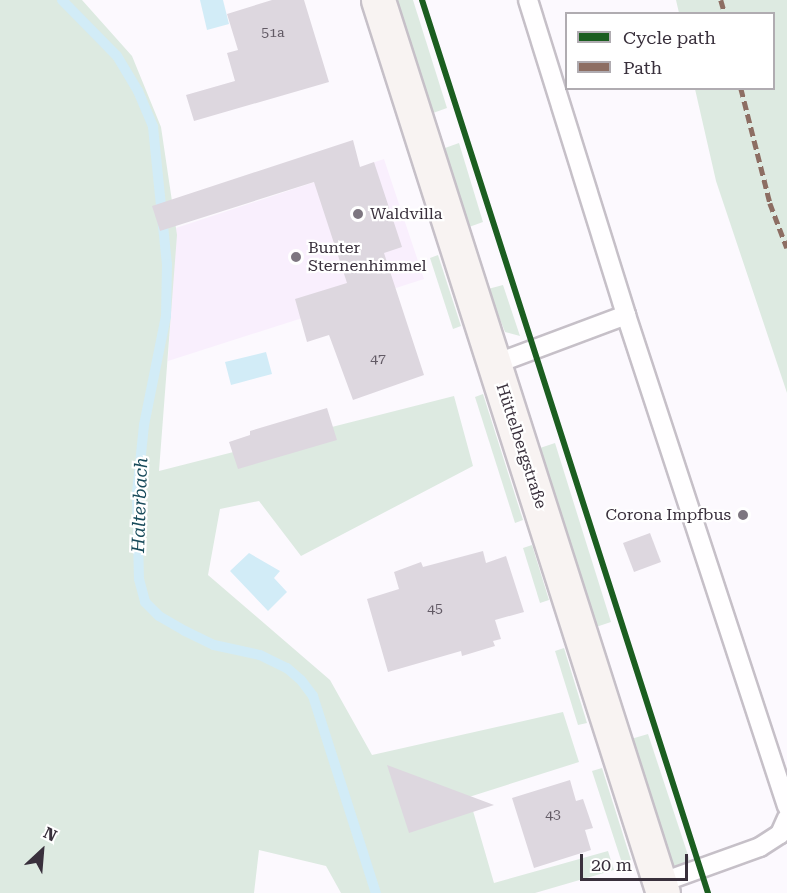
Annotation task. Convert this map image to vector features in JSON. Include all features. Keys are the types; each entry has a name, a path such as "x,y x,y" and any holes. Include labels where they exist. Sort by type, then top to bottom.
{"main road":[{"name":"Hüttelbergstraße","path":"378,0 661,888"}],"lane":[{"path":"528,0 626,315 787,806"},
{"path":"495,364 626,315"},
{"path":"661,888 760,847 780,834 787,818"}],"shaded area":[{"path":"0,0 82,0 132,56 161,127 177,235 159,471 454,396 473,466 301,556 259,501 220,509 208,575 330,680 372,755 563,712 579,762 469,797 494,883 608,851 614,870 535,893 341,893 326,866 259,850 254,893 0,893"},
{"path":"396,0 413,0 447,108 433,113"},
{"path":"676,0 787,0 787,393 716,181 695,90 775,90 775,12 679,12"},
{"path":"459,143 483,222 469,227 445,148"},
{"name":"Bunter Sternenhimmel","path":"384,159 424,279 168,361 176,228"},
{"path":"438,255 461,326 453,329 430,258"},
{"path":"503,285 520,336 505,332 488,289"},
{"path":"483,394 523,520 515,523 475,397"},
{"path":"555,443 611,622 596,627 540,448"},
{"path":"532,545 549,600 540,603 523,548"},
{"path":"564,648 587,723 578,725 555,651"},
{"path":"648,734 690,861 671,867 631,739"},
{"path":"602,768 631,860 622,863 592,771"}],"water":[{"path":"200,0 223,0 229,24 207,30"},
{"path":"266,352 272,374 231,385 225,362"},
{"path":"249,553 280,571 274,578 287,592 268,611 230,571"}],"building":[{"path":"272,0 304,0 329,82 194,121 186,95 235,81 227,53 238,50 227,14"},
{"path":"353,140 360,167 374,162 402,247 384,253 424,375 353,400 329,335 307,342 295,299 347,283 314,182 160,231 152,206"},
{"path":"327,408 337,440 238,469 229,442 250,435 250,431"},
{"path":"650,533 661,562 634,572 623,543"},
{"path":"483,551 486,563 506,556 524,612 495,620 501,639 493,641 495,646 462,656 461,651 388,672 367,599 399,589 394,572 421,562 423,567"},
{"path":"387,765 494,805 409,833"},
{"path":"570,780 576,801 583,799 593,828 585,830 591,850 534,868 512,798"}],"waterway":[{"name":"Halterbach","path":"62,0 117,56 138,91 153,127 167,264 166,316 144,425 137,493 139,579 145,602 159,616 185,631 214,645 260,655 287,668 301,680 313,696 376,893"}],"marked path":[{"path":"721,0 724,12"},
{"path":"742,90 770,203 787,248"}],"cycle path":[{"path":"422,0 708,893"}],"place":[{"name":"Waldvilla","path":"358,214"},
{"name":"Bunter Sternenhimmel","path":"296,257"},
{"name":"Corona Impfbus","path":"743,515"}]}
